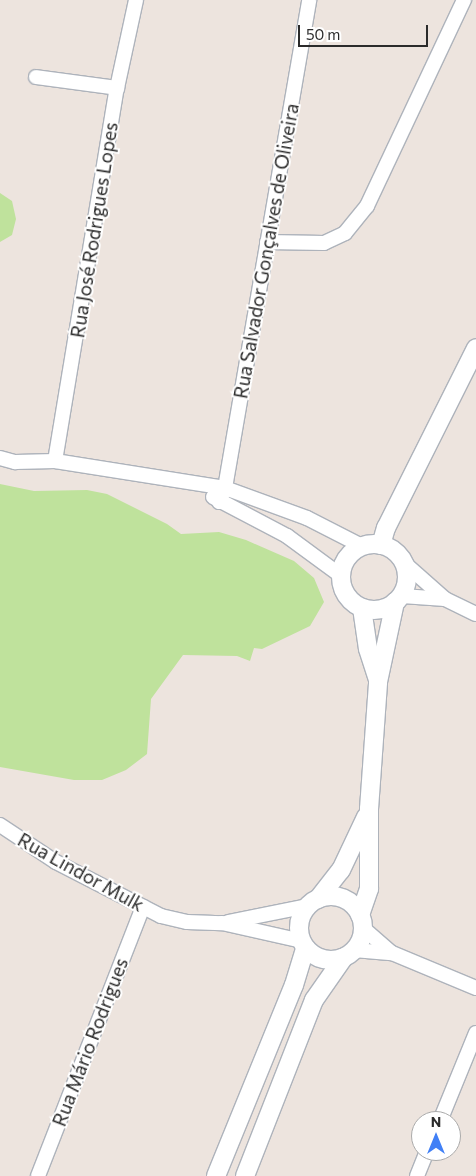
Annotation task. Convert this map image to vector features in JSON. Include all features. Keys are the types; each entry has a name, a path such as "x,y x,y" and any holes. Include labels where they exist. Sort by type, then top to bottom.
{"street":[{"name":"Rua José Rodrigues Lopes","path":"55,461 117,88 136,0"},
{"name":"Rua Salvador Gonçalves de Oliveira","path":"219,502 225,488 309,0"},
{"path":"268,242 324,243 346,233 367,206 464,0"},
{"path":"36,77 117,88"},
{"path":"381,545 386,528 476,348"},
{"path":"0,458 15,462 55,461 225,488 307,518 362,546"},
{"path":"196,484 219,502 287,536 340,575 346,595 362,608 385,608 398,599 445,599"},
{"path":"340,575 351,552 362,546 381,545 392,549 445,599 476,614"},
{"path":"245,1176 314,1000 349,954 362,921 370,889 369,809 378,682 398,599 406,583 402,560"},
{"path":"362,608 368,649 378,682"},
{"path":"216,1176 294,986 303,944 301,916 342,870 369,809"},
{"name":"Rua Lindor Mulk","path":"0,825 56,862 143,908 187,922 222,923 303,944"},
{"path":"313,902 330,896 342,898 392,953"},
{"name":"Rua Lindor Mulk","path":"222,923 313,902"},
{"name":"Rua Mário Rodrigues","path":"38,1176 143,908"},
{"path":"303,944 319,958 349,954 392,953 476,988"},
{"path":"444,1111 476,1033"},
{"path":"417,1176 424,1161"}],"green space":[{"path":"0,193 12,201 16,219 12,235 0,242"},
{"path":"0,484 34,491 87,490 107,494 167,524 181,534 219,532 246,540 294,561 314,578 324,602 310,626 262,649 254,648 250,661 237,656 183,655 151,699 147,754 126,770 102,780 74,780 0,767"}]}
